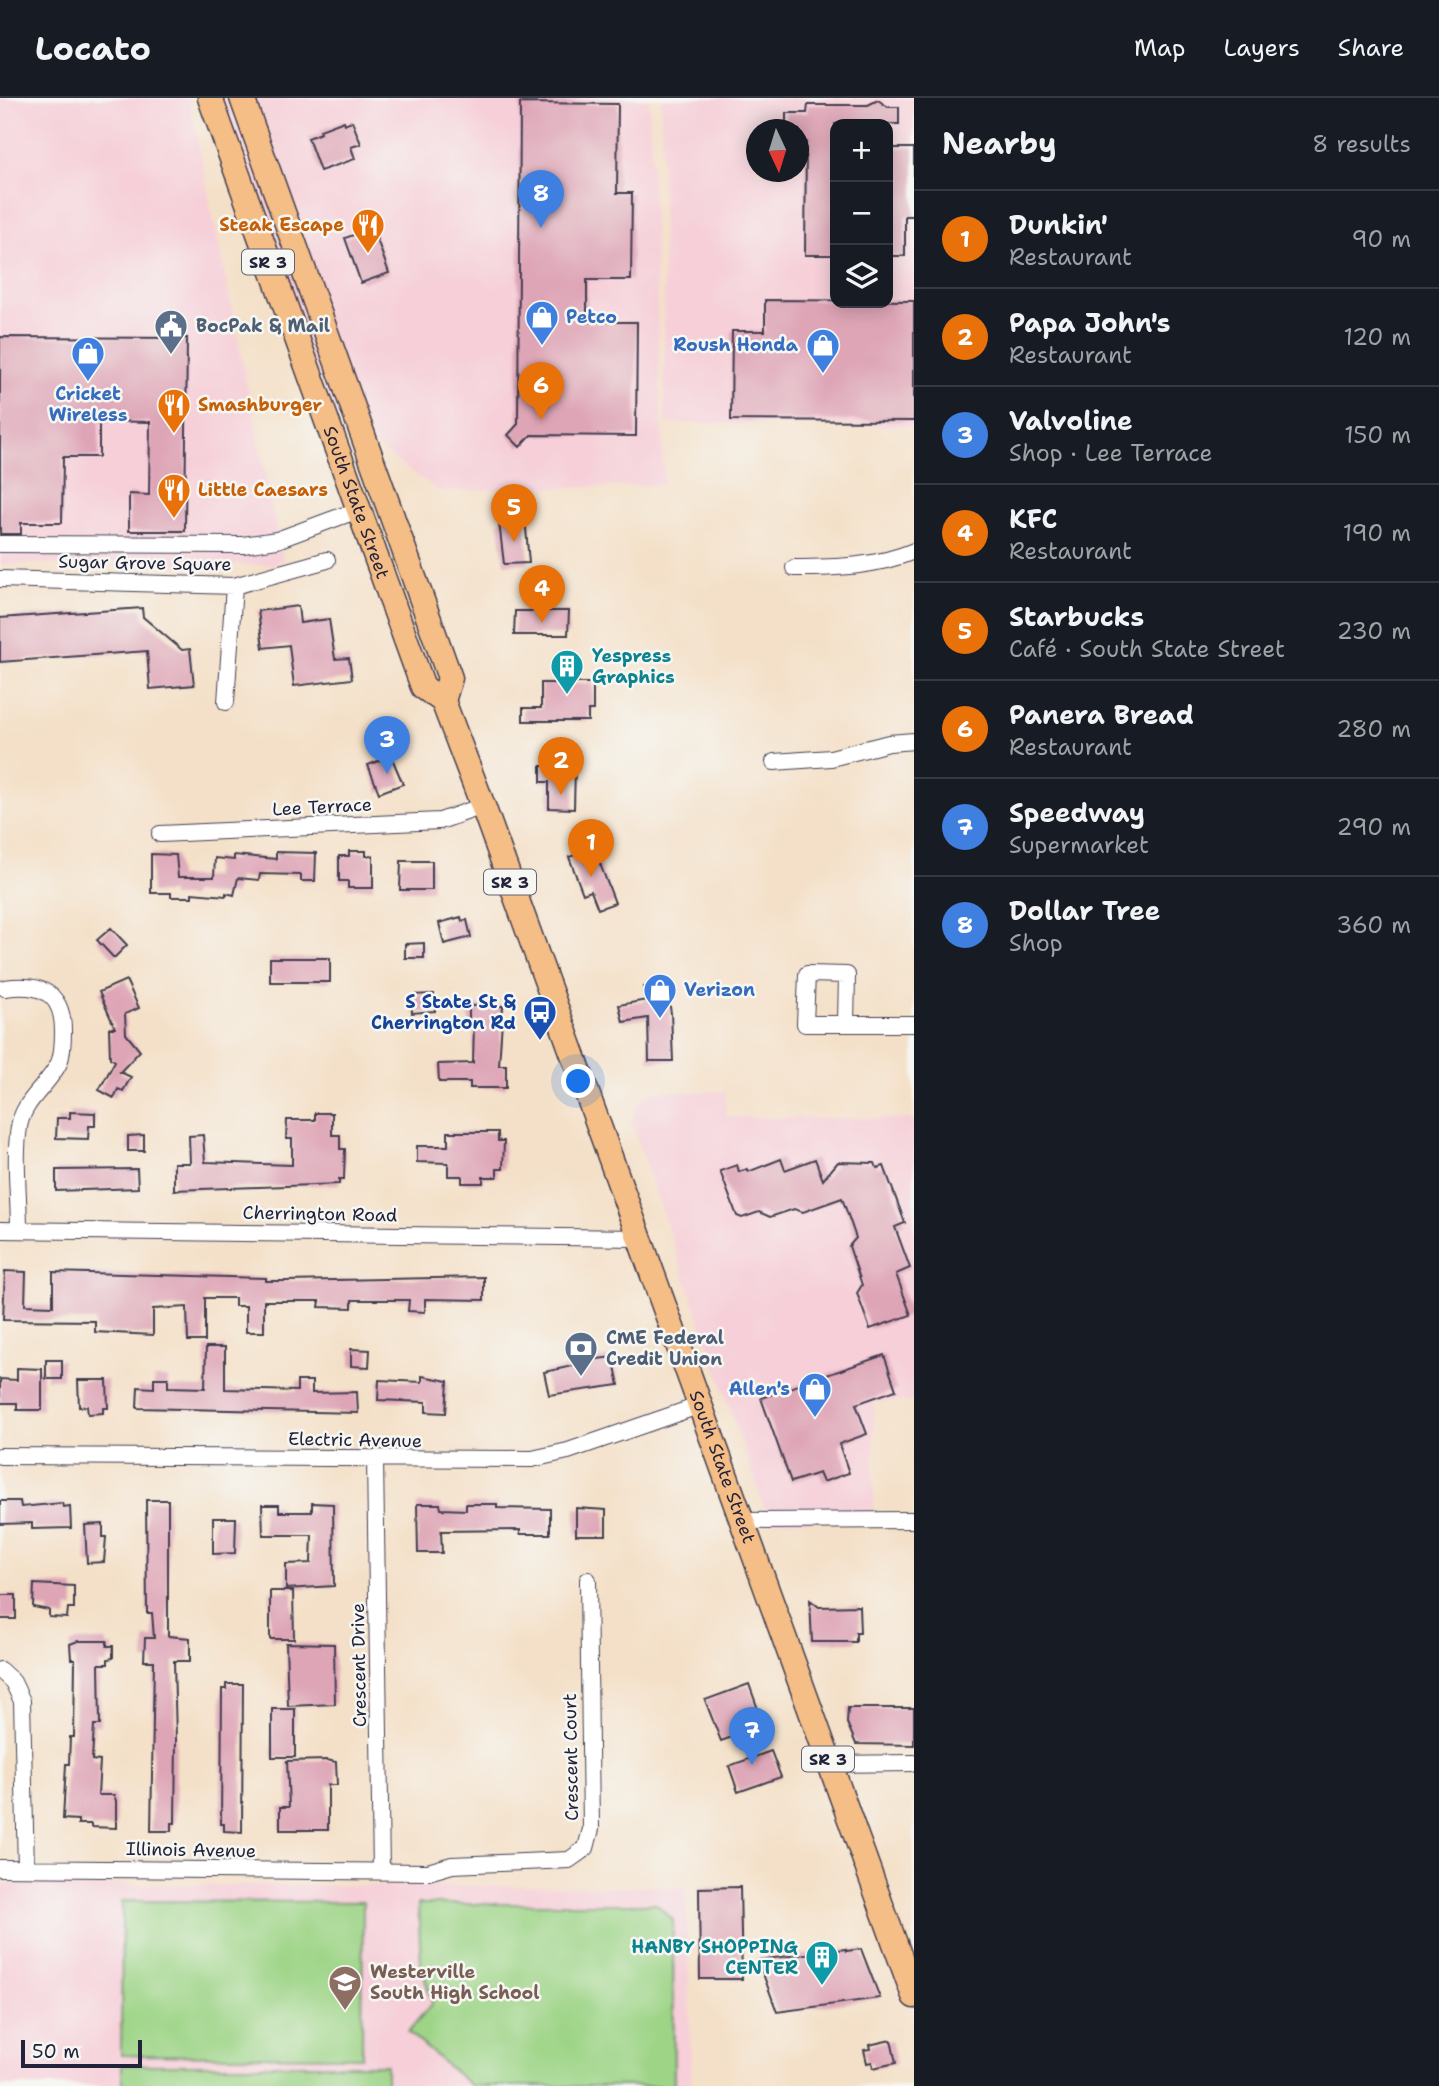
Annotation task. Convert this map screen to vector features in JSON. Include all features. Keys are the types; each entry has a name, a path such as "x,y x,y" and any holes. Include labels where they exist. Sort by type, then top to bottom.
{"main road":[{"name":"South State Street","path":"210,98 423,688 446,690"},
{"path":"228,98 257,173 273,188"},
{"name":"South State Street","path":"242,98 434,633 446,690 483,806 914,1996"},
{"path":"292,327 319,360 366,488 386,500"},
{"path":"358,510 378,520 405,602 434,633"}],"street":[{"path":"0,544 243,545 277,540 358,510"},
{"path":"794,569 842,568 895,559 914,551"},
{"name":"Sugar Grove Square","path":"0,579 234,586 327,560"},
{"path":"226,702 234,586"},
{"path":"774,762 831,758 889,743 914,741"},
{"name":"Lee Terrace","path":"160,834 440,821 483,806"},
{"path":"5,988 26,985 45,992 59,1006 63,1025 64,1044 59,1063 32,1097 19,1127 19,1230"},
{"path":"846,1024 914,1024"},
{"name":"Cherrington Road","path":"0,1230 640,1238"},
{"name":"Electric Avenue","path":"0,1457 532,1459 568,1451 701,1405"},
{"name":"Crescent Drive","path":"375,1458 381,1872"},
{"path":"742,1521 914,1520"},
{"name":"Crescent Court","path":"381,1872 428,1872 452,1865 564,1861 586,1848 591,1829 588,1580"},
{"path":"0,1670 13,1682 22,1701 26,1868"},
{"path":"830,1764 914,1763"},
{"name":"Illinois Avenue","path":"0,1868 381,1872"}],"shaded area":[{"path":"0,98 189,98 283,560 271,565 0,564"},
{"path":"209,98 649,98 664,485 439,491 322,408"},
{"path":"661,98 914,98 914,426 665,423"},
{"path":"653,1091 726,1092 726,1117 914,1119 914,1401 874,1402 874,1520 769,1521 631,1122 638,1103"},
{"name":"Westerville South High School","path":"0,1884 686,1887 692,2086 0,2086"}],"green space":[{"path":"122,1901 363,1902 362,2057 121,2055"},
{"path":"418,1904 656,1904 673,1920 674,2086 471,2086 408,2032 432,2003 421,1964"},
{"path":"122,2065 386,2065 386,2086 122,2086"}],"building":[{"path":"878,100 888,107 899,107 899,124 893,124 893,119 830,119 830,255 805,255 809,119 786,119 786,113 807,113 808,105 868,105"},
{"path":"520,103 618,104 617,193 632,193 631,280 587,280 587,322 637,322 636,436 531,435 520,447 508,435 518,424"},
{"path":"344,121 345,124 352,121 361,144 351,147 355,159 320,171 308,138 321,133 320,130"},
{"path":"893,148 914,148 914,216 905,216 905,256 893,256"},
{"name":"Steak Escape","path":"373,228 389,273 361,283 345,238"},
{"name":"Roush Honda","path":"765,300 830,300 830,308 893,308 893,301 914,301 914,421 731,420 732,331 765,331"},
{"path":"0,337 187,338 185,531 129,531 129,494 149,495 150,422 99,421 99,457 63,457 62,523 21,523 21,534 0,534"},
{"path":"519,508 519,515 525,517 529,563 504,564 499,522 504,516 503,509"},
{"path":"298,606 300,623 329,619 335,659 349,658 352,679 294,686 289,645 263,648 258,611"},
{"path":"142,608 143,617 182,650 190,649 194,685 150,689 147,651 0,662 0,618"},
{"path":"515,611 569,611 568,635 514,635"},
{"name":"Yespress Graphics","path":"541,683 593,683 593,710 588,710 588,721 523,721 523,708 541,708"},
{"path":"391,756 403,784 379,793 368,765"},
{"path":"541,766 575,766 574,809 549,808 549,782 541,782"},
{"path":"594,848 615,903 598,909 591,891 583,894 569,857"},
{"path":"349,851 366,851 366,856 373,856 373,888 348,888 348,881 339,881 339,856 349,856"},
{"path":"276,852 316,853 315,881 301,881 301,875 260,874 259,880 238,878 234,895 192,893 192,897 171,897 171,893 151,893 151,854 176,855 178,877 214,877 215,858 234,860 234,855 276,859"},
{"path":"401,861 432,861 432,890 400,890"},
{"path":"461,917 462,921 467,920 471,937 444,944 439,923"},
{"path":"111,928 127,945 114,958 97,940"},
{"path":"424,943 424,958 405,958 405,944"},
{"path":"270,958 330,958 330,982 270,982"},
{"path":"126,980 139,1008 125,1014 126,1034 140,1051 120,1072 131,1077 123,1091 118,1089 114,1098 99,1090 115,1061 110,1058 109,1028 115,1028 99,992"},
{"name":"Verizon","path":"666,982 671,1013 673,1061 649,1061 648,1018 623,1022 619,1005 647,1000 644,987"},
{"path":"434,994 435,1011 412,1013 411,995"},
{"path":"469,1006 503,1006 499,1065 506,1065 506,1088 470,1088 470,1082 439,1082 438,1064 473,1063 474,1023 469,1023"},
{"path":"70,1112 95,1113 95,1126 89,1126 88,1139 56,1138 57,1118 70,1118"},
{"path":"315,1113 332,1113 332,1135 340,1135 340,1149 345,1149 344,1179 339,1179 339,1184 174,1190 174,1163 190,1163 189,1136 203,1135 205,1162 292,1165 292,1139 286,1139 287,1120 315,1120"},
{"path":"448,1132 498,1132 498,1141 504,1141 503,1169 497,1169 497,1177 483,1177 483,1183 462,1183 462,1176 448,1176 448,1163 417,1162 417,1146 448,1146"},
{"path":"144,1135 144,1151 128,1151 128,1136"},
{"path":"781,1159 785,1170 815,1159 823,1180 838,1162 875,1163 877,1168 884,1166 905,1223 895,1227 910,1268 896,1274 911,1315 870,1329 857,1293 862,1285 849,1246 856,1238 842,1198 803,1212 794,1209 770,1217 759,1212 742,1218 737,1216 720,1171 737,1165 739,1172 747,1169 748,1172"},
{"path":"137,1169 138,1188 56,1191 56,1170"},
{"path":"5,1271 26,1272 25,1305 53,1306 53,1272 266,1278 266,1281 484,1277 484,1300 425,1299 425,1312 408,1311 409,1300 352,1300 352,1308 319,1307 320,1301 264,1301 264,1332 246,1332 246,1306 235,1306 235,1298 205,1298 205,1341 188,1341 187,1307 153,1309 153,1335 95,1332 95,1321 3,1320"},
{"path":"206,1347 225,1347 225,1389 297,1391 297,1381 312,1381 312,1393 357,1392 358,1413 137,1408 138,1387 154,1388 154,1378 168,1378 168,1387 205,1388"},
{"path":"351,1349 370,1350 369,1367 351,1366"},
{"name":"Allen's","path":"884,1355 896,1390 856,1404 867,1434 839,1444 849,1473 823,1482 819,1473 791,1482 761,1398"},
{"name":"CME Federal Credit Union","path":"613,1357 619,1385 549,1395 544,1372 573,1366 573,1362"},
{"path":"46,1360 62,1360 62,1379 46,1379"},
{"path":"17,1368 42,1369 42,1410 17,1410 17,1403 0,1403 0,1379 17,1380"},
{"path":"422,1376 448,1381 446,1413 426,1412 426,1402 378,1400 379,1380 422,1382"},
{"path":"78,1380 107,1380 108,1408 103,1408 103,1413 88,1414 87,1406 79,1407"},
{"path":"146,1500 168,1500 168,1636 190,1638 190,1661 174,1661 176,1739 175,1823 172,1823 172,1831 151,1831 154,1661 144,1661 145,1638 154,1638 152,1613 147,1613"},
{"path":"0,1501 20,1501 21,1507 62,1503 63,1507 70,1506 71,1528 32,1529 32,1523 0,1524"},
{"path":"312,1503 333,1504 334,1586 286,1589 286,1564 311,1563 312,1535 263,1535 262,1505 279,1505 279,1512 312,1512"},
{"path":"417,1504 440,1504 441,1509 466,1510 466,1504 497,1504 497,1508 550,1509 550,1534 520,1534 520,1530 441,1531 442,1553 418,1553"},
{"path":"576,1508 606,1510 606,1535 576,1535"},
{"path":"213,1518 236,1518 235,1553 213,1554"},
{"path":"103,1524 103,1537 106,1537 104,1562 87,1563 85,1525"},
{"path":"34,1584 74,1586 74,1608 68,1608 67,1618 49,1617 49,1610 33,1607"},
{"path":"270,1591 293,1591 294,1639 270,1639"},
{"path":"0,1595 16,1595 16,1619 0,1619"},
{"path":"810,1600 819,1607 859,1606 860,1633 856,1633 856,1642 812,1642"},
{"path":"78,1641 107,1641 107,1646 113,1646 113,1658 108,1659 108,1664 99,1664 100,1725 94,1725 92,1760 100,1761 98,1795 114,1795 116,1828 91,1827 91,1824 78,1824 78,1820 63,1819 66,1764 69,1764 70,1737 74,1737 75,1659 71,1659 70,1644"},
{"path":"286,1643 334,1644 335,1704 288,1706"},
{"path":"226,1684 243,1684 242,1832 224,1831 224,1824 221,1824 222,1689 226,1689"},
{"path":"749,1684 764,1726 721,1741 705,1700"},
{"path":"848,1708 914,1708 914,1745 856,1744 847,1723"},
{"path":"272,1709 295,1709 295,1757 272,1757"},
{"path":"771,1751 781,1777 738,1792 729,1766"},
{"path":"287,1761 336,1762 337,1785 328,1785 328,1830 280,1830 280,1807 289,1807"},
{"path":"740,1887 742,1979 700,1979 699,1888"},
{"name":"HANBY SHOPPING CENTER","path":"861,1949 880,1998 777,2012 758,1960"},
{"path":"891,2040 896,2063 873,2068 872,2062 867,2063 864,2050 870,2049 869,2045"}],"place":[{"name":"Dollar Tree","path":"541,228"},
{"name":"Steak Escape","path":"368,255"},
{"name":"Petco","path":"542,347"},
{"name":"BocPak & Mail","path":"171,356"},
{"name":"Roush Honda","path":"823,375"},
{"name":"Cricket Wireless","path":"88,383"},
{"name":"Panera Bread","path":"541,420"},
{"name":"Smashburger","path":"174,435"},
{"name":"Little Caesars","path":"174,520"},
{"name":"Starbucks","path":"514,542"},
{"name":"KFC","path":"542,623"},
{"name":"Yespress Graphics","path":"567,696"},
{"name":"Valvoline","path":"387,774"},
{"name":"Papa John's","path":"561,795"},
{"name":"Dunkin'","path":"591,877"},
{"name":"Verizon","path":"660,1020"},
{"name":"S State St & Cherrington Rd","path":"540,1042"},
{"name":"CME Federal Credit Union","path":"581,1378"},
{"name":"Allen's","path":"815,1419"},
{"name":"Speedway","path":"752,1765"},
{"name":"HANBY SHOPPING CENTER","path":"822,1987"},
{"name":"Westerville South High School","path":"345,2012"}]}
